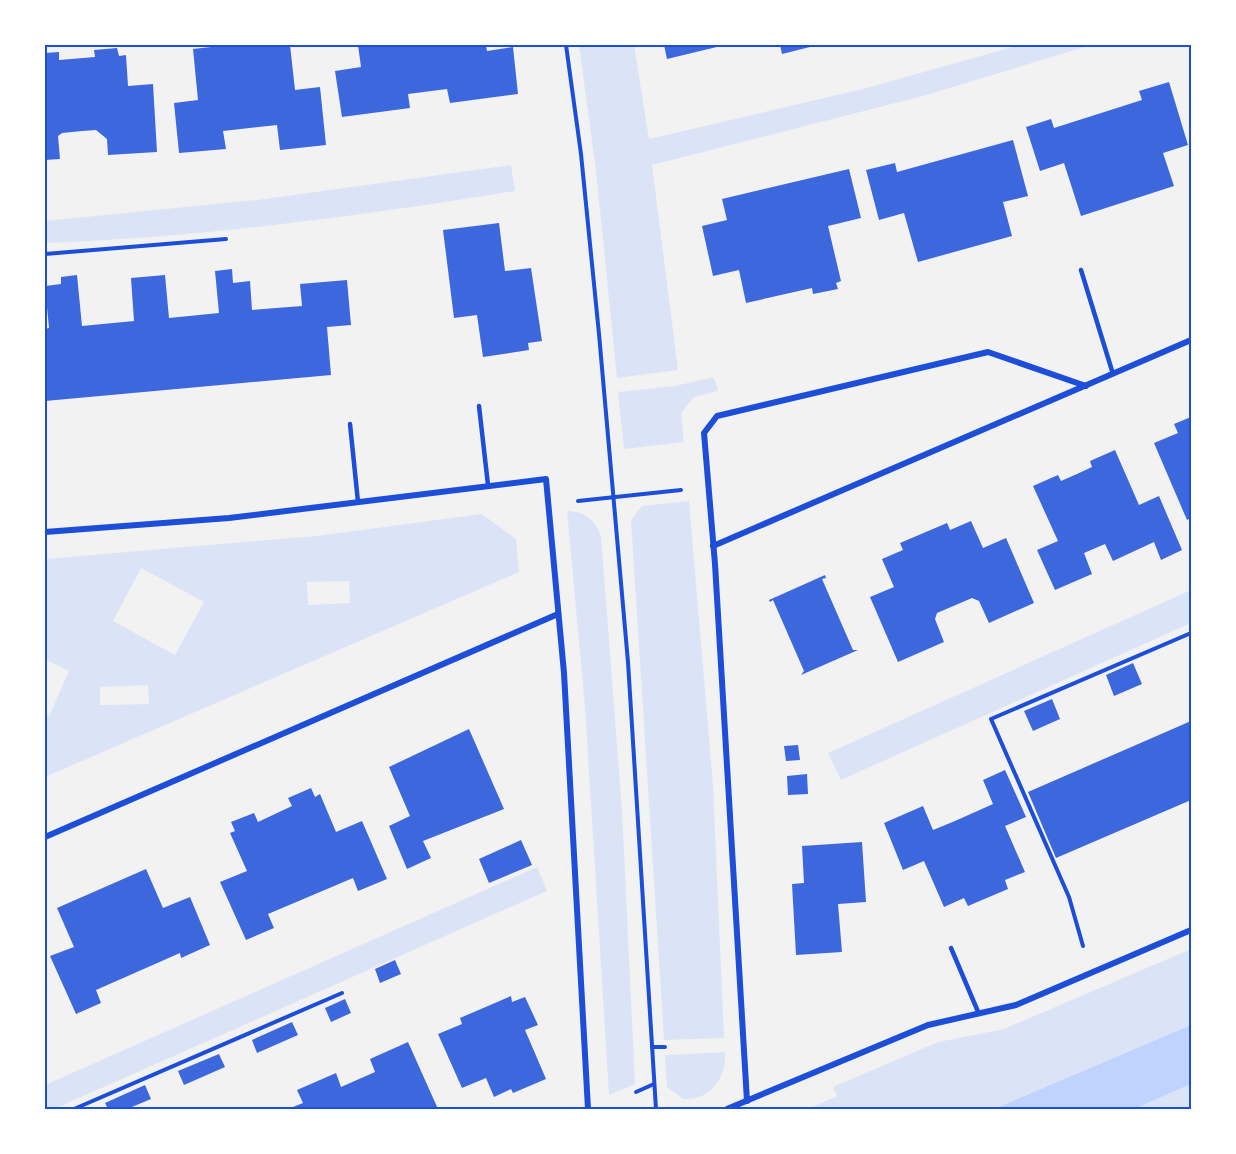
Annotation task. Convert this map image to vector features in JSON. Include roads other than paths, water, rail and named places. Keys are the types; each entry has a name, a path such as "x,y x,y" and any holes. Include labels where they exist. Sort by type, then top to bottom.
{"street":[{"path":"713,546 1191,340"},
{"path":"747,1101 704,432 717,416 987,352 1086,386"},
{"path":"45,532 182,522 546,479 558,614 588,1109"},
{"path":"45,837 558,614"},
{"path":"728,1109 928,1025 1016,1005 1191,930"}],"lane":[{"path":"1081,270 1113,374"},
{"path":"479,406 488,485"},
{"path":"350,424 358,502"},
{"path":"951,948 979,1014"}],"water":[{"path":"1191,1025 1191,1084 1134,1109 994,1109"}]}
